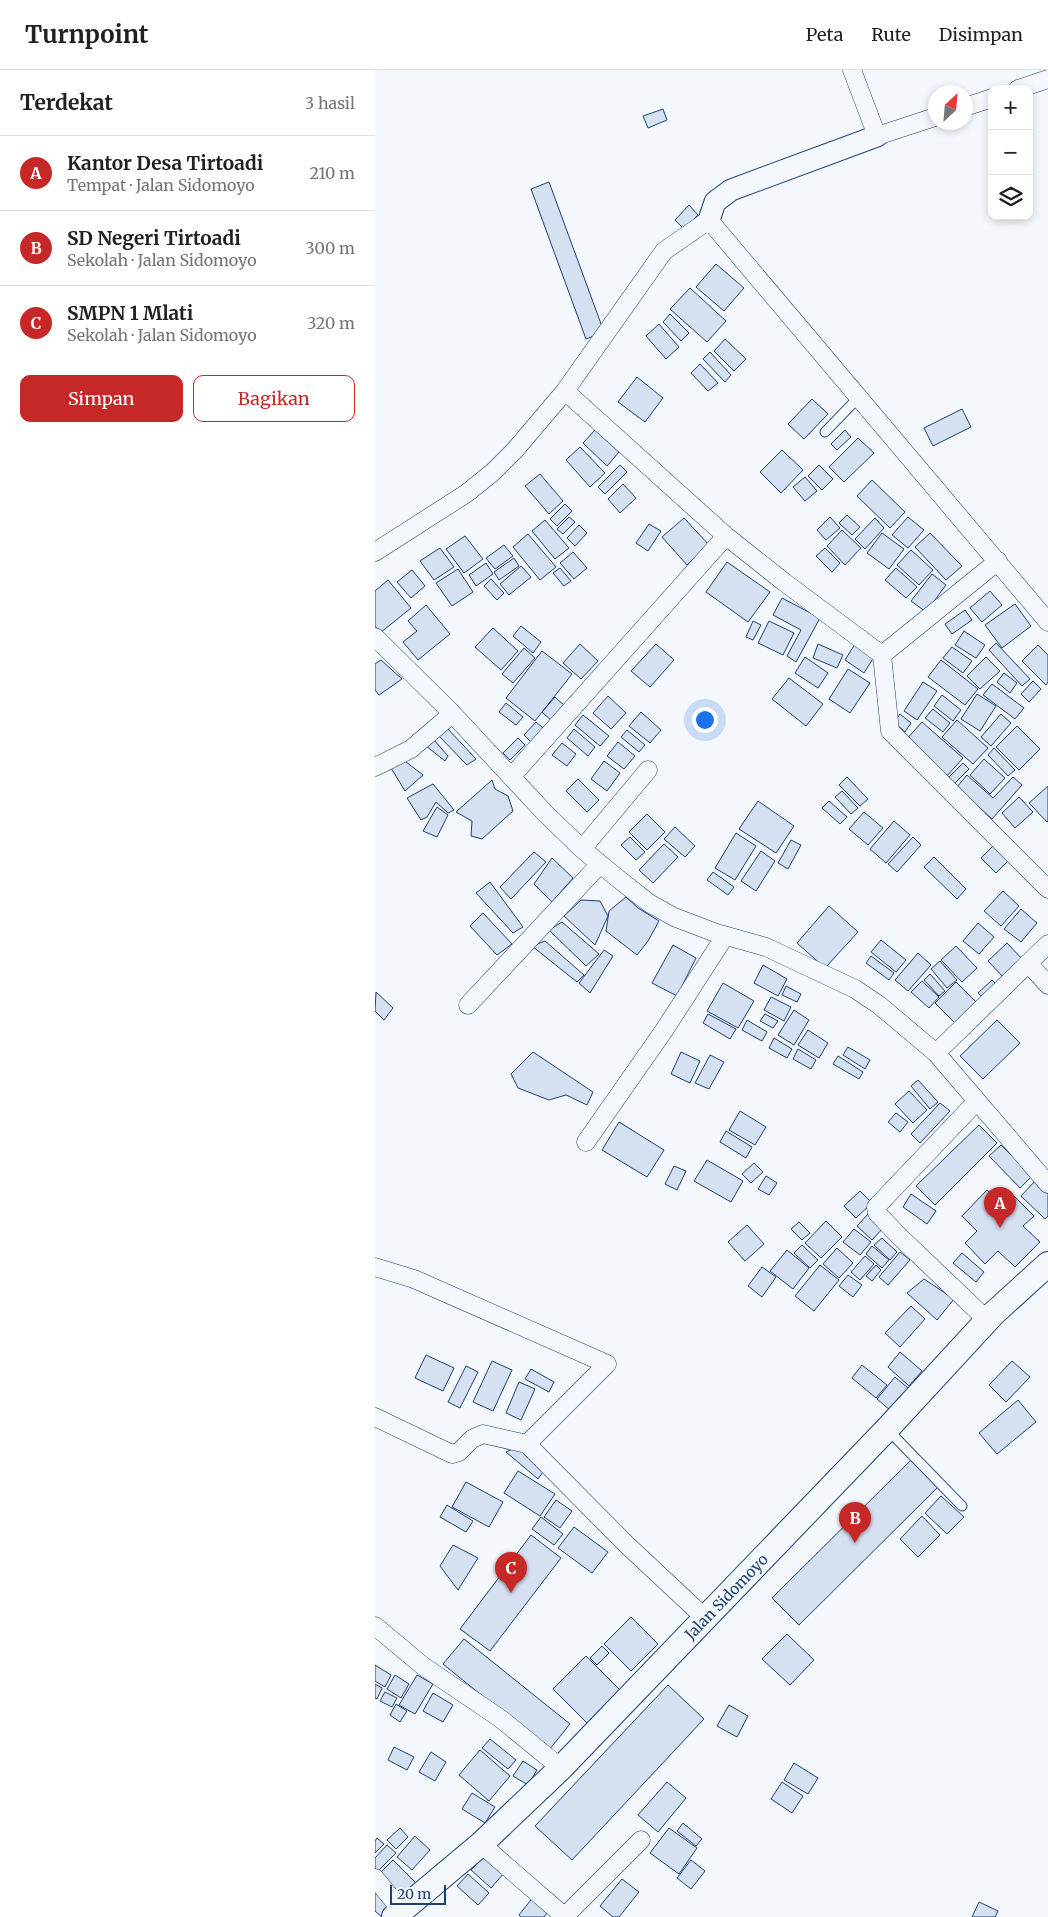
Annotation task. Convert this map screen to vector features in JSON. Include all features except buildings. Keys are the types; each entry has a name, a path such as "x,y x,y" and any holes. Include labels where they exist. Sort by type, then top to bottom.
{"main road":[{"name":"Jalan Sidomoyo","path":"397,1914 481,1844 561,1768 704,1617 887,1429 987,1320 1048,1264"}],"street":[{"path":"852,70 877,136"},
{"path":"1030,85 1048,79"},
{"path":"973,104 988,99"},
{"path":"375,552 467,493 493,472 515,450 565,391 664,251 709,220 715,202 731,190 877,136 928,119"},
{"path":"709,220 1048,622"},
{"path":"565,391 726,536 882,655 887,721 890,730 1048,889"},
{"path":"511,777 726,536"},
{"path":"882,655 998,561"},
{"path":"375,637 453,714 511,777 582,849 600,864 649,903 674,917 725,936 766,947 855,989 897,1019 935,1053 1048,1184"},
{"path":"375,767 411,749 453,714"},
{"path":"582,849 648,770"},
{"path":"468,1005 600,864"},
{"path":"586,1142 665,1029 725,936"},
{"path":"935,1053 1048,944"},
{"path":"1028,963 1048,985"},
{"path":"976,1102 877,1205 876,1210 900,1237 987,1320"},
{"path":"375,1267 413,1279 607,1364 527,1444"},
{"path":"375,1417 452,1454 459,1452 472,1439 483,1434 527,1444 626,1544 704,1617"},
{"path":"375,1626 423,1666 501,1719 561,1768"},
{"path":"481,1844 565,1917 641,1840"},
{"path":"375,1878 397,1914"}],"lane":[{"path":"825,432 859,398"},
{"path":"887,1429 962,1506"}],"place":[{"name":"Kantor Desa Tirtoadi","path":"1000,1228"},
{"name":"SD Negeri Tirtoadi","path":"855,1543"},
{"name":"SMPN 1 Mlati","path":"511,1593"}]}
